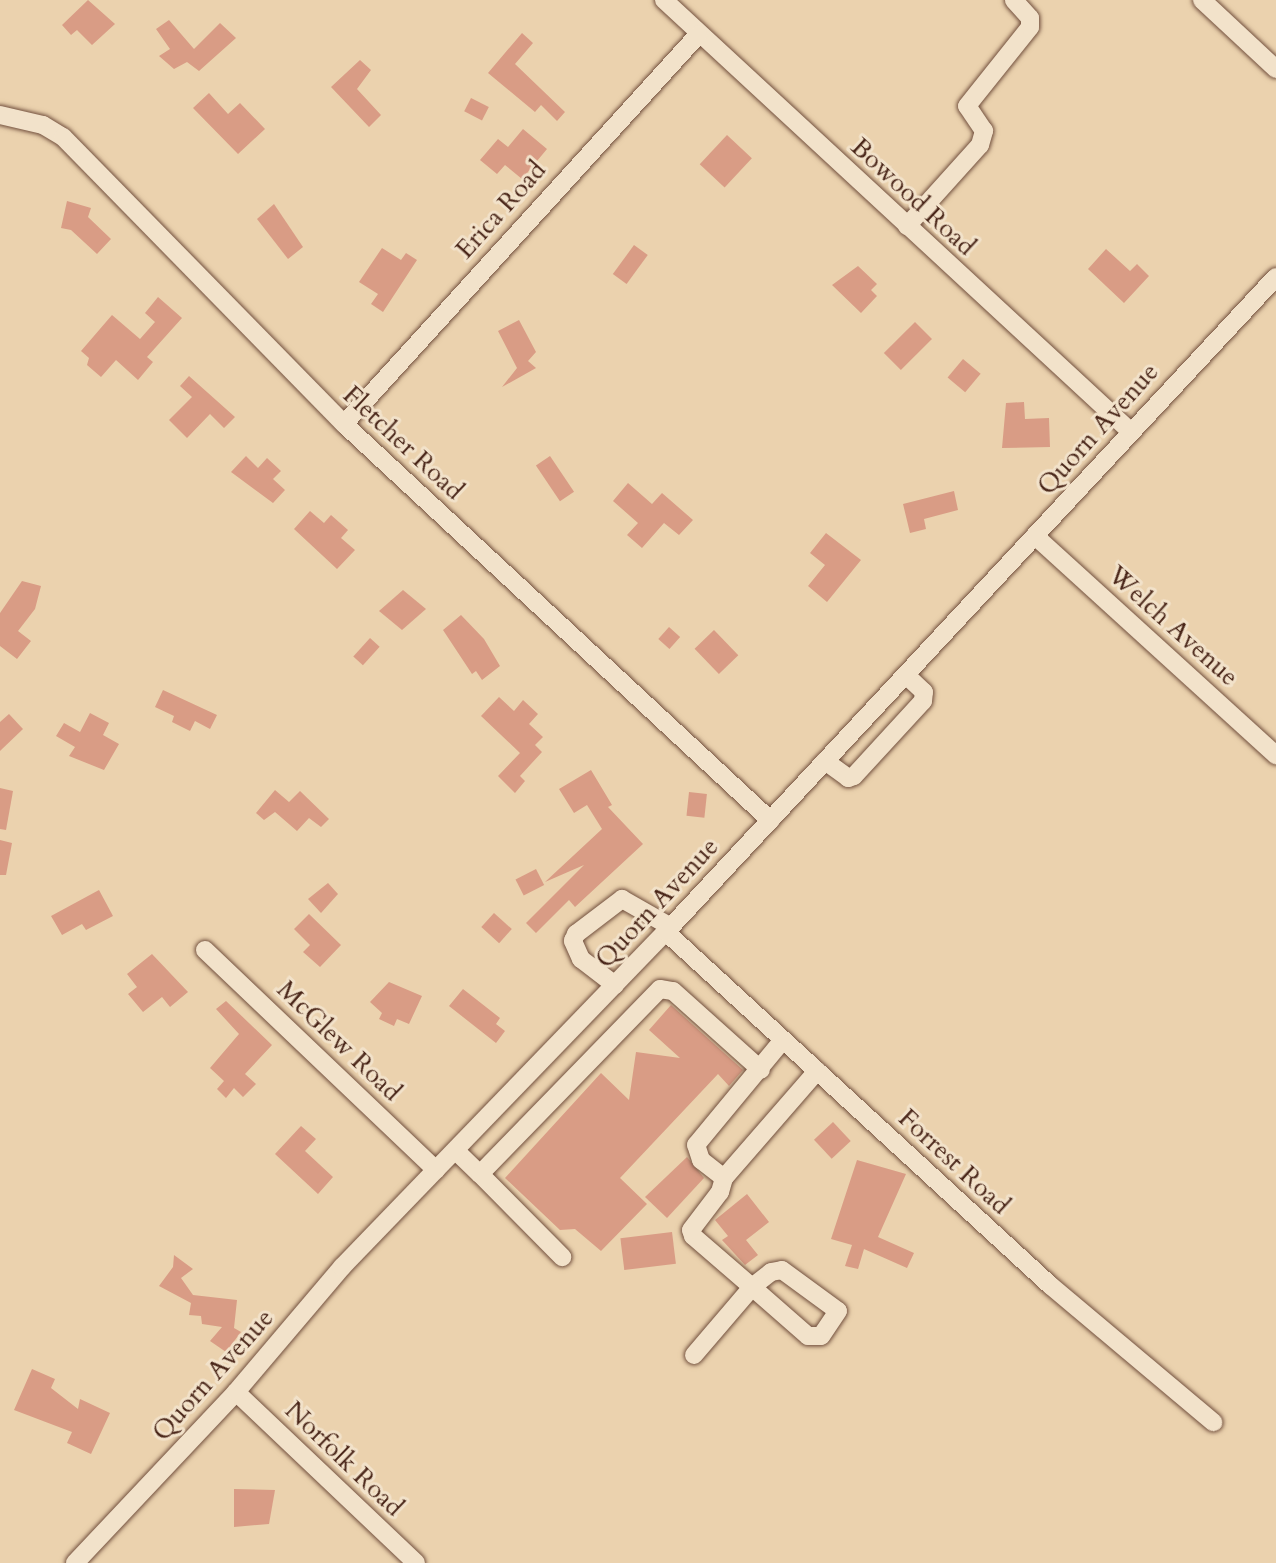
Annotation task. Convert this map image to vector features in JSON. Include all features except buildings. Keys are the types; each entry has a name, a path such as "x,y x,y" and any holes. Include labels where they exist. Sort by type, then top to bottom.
{"street":[{"name":"Bowood Road","path":"664,0 698,35 1130,431"},
{"path":"907,226 980,145 984,131 967,106 1030,27 1030,18 1014,0"},
{"path":"1202,0 1276,69"},
{"name":"Erica Road","path":"344,424 698,35"},
{"name":"Fletcher Road","path":"0,115 43,125 63,137 344,424 770,820"},
{"name":"Quorn Avenue","path":"75,1563 236,1392 342,1267 668,930 1276,277"},
{"name":"Welch Avenue","path":"1035,536 1276,755"},
{"path":"825,761 848,778 854,776 926,696 906,675"},
{"name":"Forrest Road","path":"615,985 575,951 576,934 622,899 668,930 783,1040 1086,1317 1213,1422"},
{"name":"McGlew Road","path":"205,950 436,1170"},
{"path":"480,1174 660,989 673,991 761,1070"},
{"path":"724,1178 701,1160 696,1145 783,1040"},
{"path":"694,1355 752,1287 691,1230 720,1192 724,1178 817,1071"},
{"path":"456,1151 562,1257"},
{"name":"Norfolk Road","path":"236,1392 416,1563"}]}
